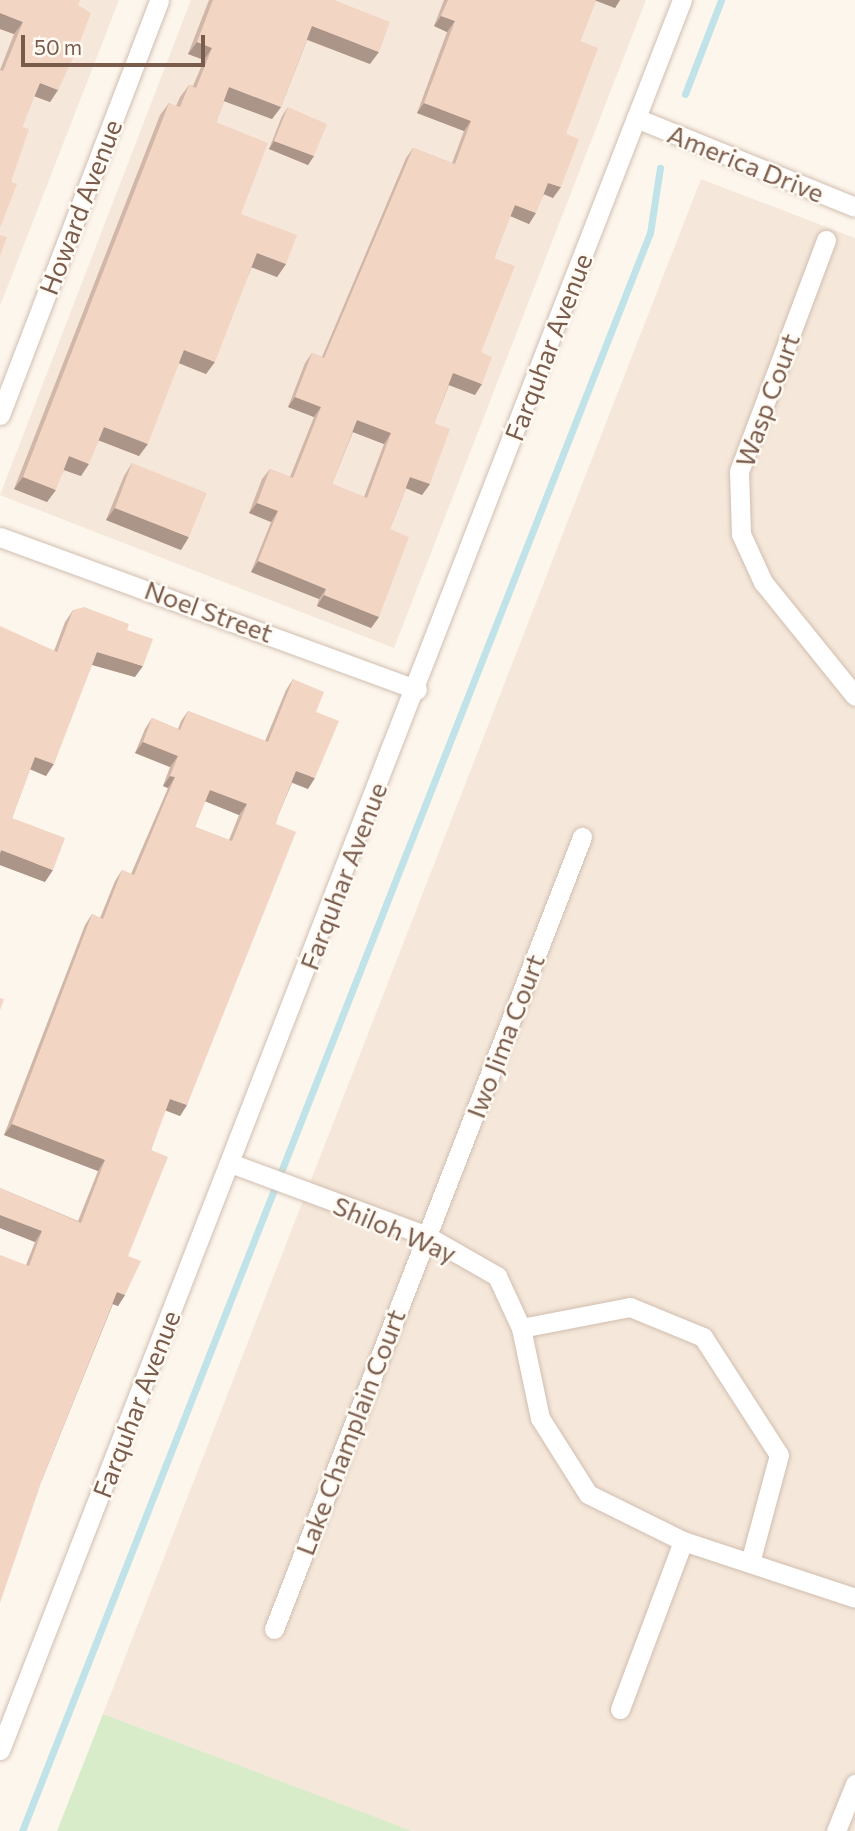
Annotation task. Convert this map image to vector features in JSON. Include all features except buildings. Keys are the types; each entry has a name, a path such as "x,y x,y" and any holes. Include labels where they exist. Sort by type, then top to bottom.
{"street":[{"name":"Howard Avenue","path":"0,415 159,0"},
{"name":"Farquhar Avenue","path":"0,1750 416,690 682,0"},
{"name":"America Drive","path":"636,118 855,207"},
{"name":"Wasp Court","path":"826,240 739,471 741,534 764,582 855,696"},
{"name":"Noel Street","path":"0,537 416,690"},
{"name":"Iwo Jima Court","path":"427,1236 583,837"},
{"name":"Shiloh Way","path":"230,1163 427,1236 497,1276 522,1328 540,1418 588,1493 683,1541 751,1559 855,1598"},
{"name":"Lake Champlain Court","path":"274,1629 427,1236"},
{"path":"522,1328 631,1307 703,1337 779,1455 751,1559"},
{"path":"620,1709 683,1541"},
{"path":"836,1831 855,1784"}],"shaded area":[{"path":"0,0 119,0 0,306"},
{"path":"191,0 646,0 394,648 0,495"},
{"path":"701,179 855,238 855,1831 411,1831 103,1714"}],"green space":[{"path":"103,1714 378,1818 411,1831 57,1831"}],"waterway":[{"path":"685,94 721,0"},
{"path":"22,1831 650,233 660,168"}]}
